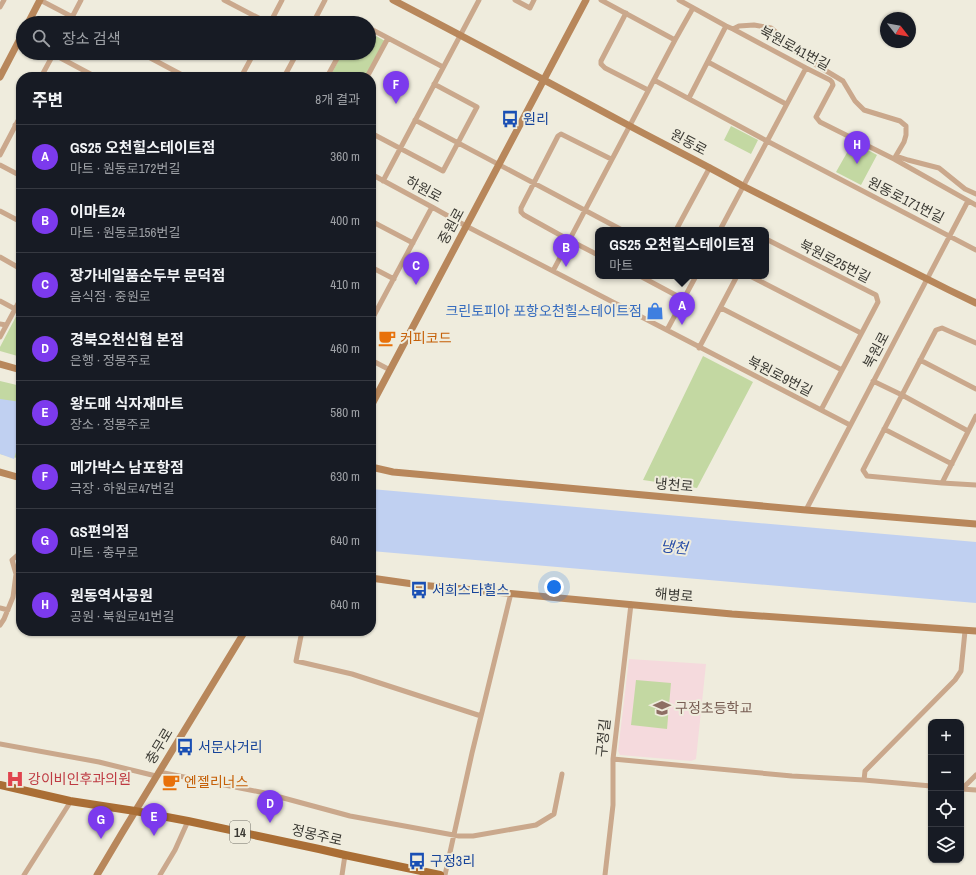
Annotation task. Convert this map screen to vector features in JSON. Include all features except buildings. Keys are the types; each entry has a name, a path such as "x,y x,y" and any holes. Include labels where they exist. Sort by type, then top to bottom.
{"main road":[{"name":"정몽주로","path":"0,785 71,801 188,821 440,875"}],"street":[{"path":"0,7 4,0"},
{"path":"32,16 40,0 70,16"},
{"path":"73,16 81,0"},
{"path":"224,0 255,16"},
{"path":"273,16 282,0"},
{"path":"317,16 325,0"},
{"name":"원동로","path":"393,0 743,186 927,279 976,302"},
{"path":"383,180 479,0"},
{"path":"514,0 530,8 534,0"},
{"name":"중원로","path":"376,397 586,0"},
{"path":"601,0 675,40"},
{"name":"북원로41번길","path":"679,0 830,80 833,85 816,117 817,120 895,157 976,205"},
{"path":"553,271 693,8"},
{"path":"626,13 601,60 601,64 605,68 648,90"},
{"path":"733,29 739,26 754,25 771,28 790,48 843,81 856,101 864,110 900,121 906,126 904,142 895,157 939,168 965,189 976,194"},
{"path":"689,98 726,26"},
{"path":"376,32 443,67"},
{"path":"370,72 388,38"},
{"path":"0,77 16,46"},
{"path":"44,72 50,60"},
{"path":"64,60 87,72"},
{"path":"154,60 177,72"},
{"path":"244,72 250,60"},
{"path":"287,72 293,60"},
{"path":"330,72 336,60"},
{"path":"708,62 786,104"},
{"path":"722,227 806,68"},
{"name":"원동로171번길","path":"654,80 976,250"},
{"path":"376,137 443,171 478,107 434,84"},
{"path":"415,120 616,227"},
{"path":"0,155 15,125"},
{"path":"595,253 524,215 521,212 521,208 558,136 561,134 611,160"},
{"path":"0,165 16,173"},
{"path":"678,227 710,168"},
{"name":"하원로","path":"376,176 466,226"},
{"name":"북원로","path":"806,510 968,201"},
{"path":"376,308 394,279 432,206"},
{"path":"0,211 16,219"},
{"path":"376,224 413,243"},
{"name":"북원로9번길","path":"466,226 850,425"},
{"name":"북원로25번길","path":"769,241 876,295 878,302 860,333 821,410"},
{"path":"0,257 16,266"},
{"path":"376,270 394,279"},
{"path":"652,279 683,299"},
{"path":"667,330 694,279"},
{"path":"699,348 736,279"},
{"path":"756,279 860,333"},
{"path":"0,301 15,309 0,337"},
{"path":"721,308 842,370"},
{"path":"0,324 6,325"},
{"path":"976,343 942,328 936,330 863,470 867,476 976,485"},
{"path":"920,360 976,389"},
{"path":"376,363 390,370"},
{"path":"0,364 16,369"},
{"path":"873,381 968,431"},
{"path":"942,483 976,416"},
{"path":"884,429 952,464"},
{"name":"냉천로","path":"376,468 393,472 976,524"},
{"path":"0,472 16,477"},
{"path":"0,625 13,597 16,574 12,560 16,556"},
{"name":"해병로","path":"376,579 420,585 732,614 976,631"},
{"path":"445,875 472,753 511,593"},
{"name":"구정길","path":"606,875 613,805 613,759 631,604"},
{"path":"0,608 8,610"},
{"path":"864,780 866,771 955,680 961,671 965,630"},
{"name":"충무로","path":"97,875 242,636"},
{"path":"301,636 296,661 352,674 481,716"},
{"path":"0,744 265,793 350,816 454,835 473,836 536,825 554,814 562,774"},
{"path":"613,759 792,776 928,786"},
{"path":"964,787 976,775"},
{"path":"964,789 976,790"},
{"path":"24,875 71,801"},
{"path":"160,875 175,850 188,821"},
{"path":"342,875 345,855"}],"shaded area":[{"name":"구정초등학교","path":"629,659 706,664 696,759 691,761 620,755 618,751"}],"green space":[{"path":"376,36 385,41 376,58"},
{"path":"338,60 375,60 369,72 332,72"},
{"path":"731,126 758,140 751,154 724,140"},
{"path":"853,142 877,155 861,185 836,172"},
{"path":"16,317 16,356 0,351 0,347"},
{"path":"703,356 753,382 697,488 643,480"},
{"path":"0,381 16,385 16,458 0,454"},
{"path":"636,680 671,683 667,729 631,725"}],"water":[{"path":"0,399 16,401 16,452 14,459 0,454"},
{"name":"냉천","path":"376,489 976,542 976,603 376,551"}],"place":[{"name":"메가박스 남포항점","path":"396,104"},
{"name":"원리","path":"510,119"},
{"name":"원동역사공원","path":"857,164"},
{"name":"이마트24","path":"566,267"},
{"name":"장가네일품순두부 문덕점","path":"416,285"},
{"name":"크린토피아 포항오천힐스테이트점","path":"655,311"},
{"name":"GS25 오천힐스테이트점","path":"682,325"},
{"name":"커피코드","path":"387,338"},
{"name":"서희스타힐스","path":"419,590"},
{"name":"구정초등학교","path":"662,708"},
{"name":"서문사거리","path":"185,747"},
{"name":"강이비인후과의원","path":"15,779"},
{"name":"엔젤리너스","path":"171,782"},
{"name":"경북오천신협 본점","path":"270,823"},
{"name":"왕도매 식자재마트","path":"154,836"},
{"name":"GS편의점","path":"101,839"},
{"name":"구정3리","path":"417,861"}]}
